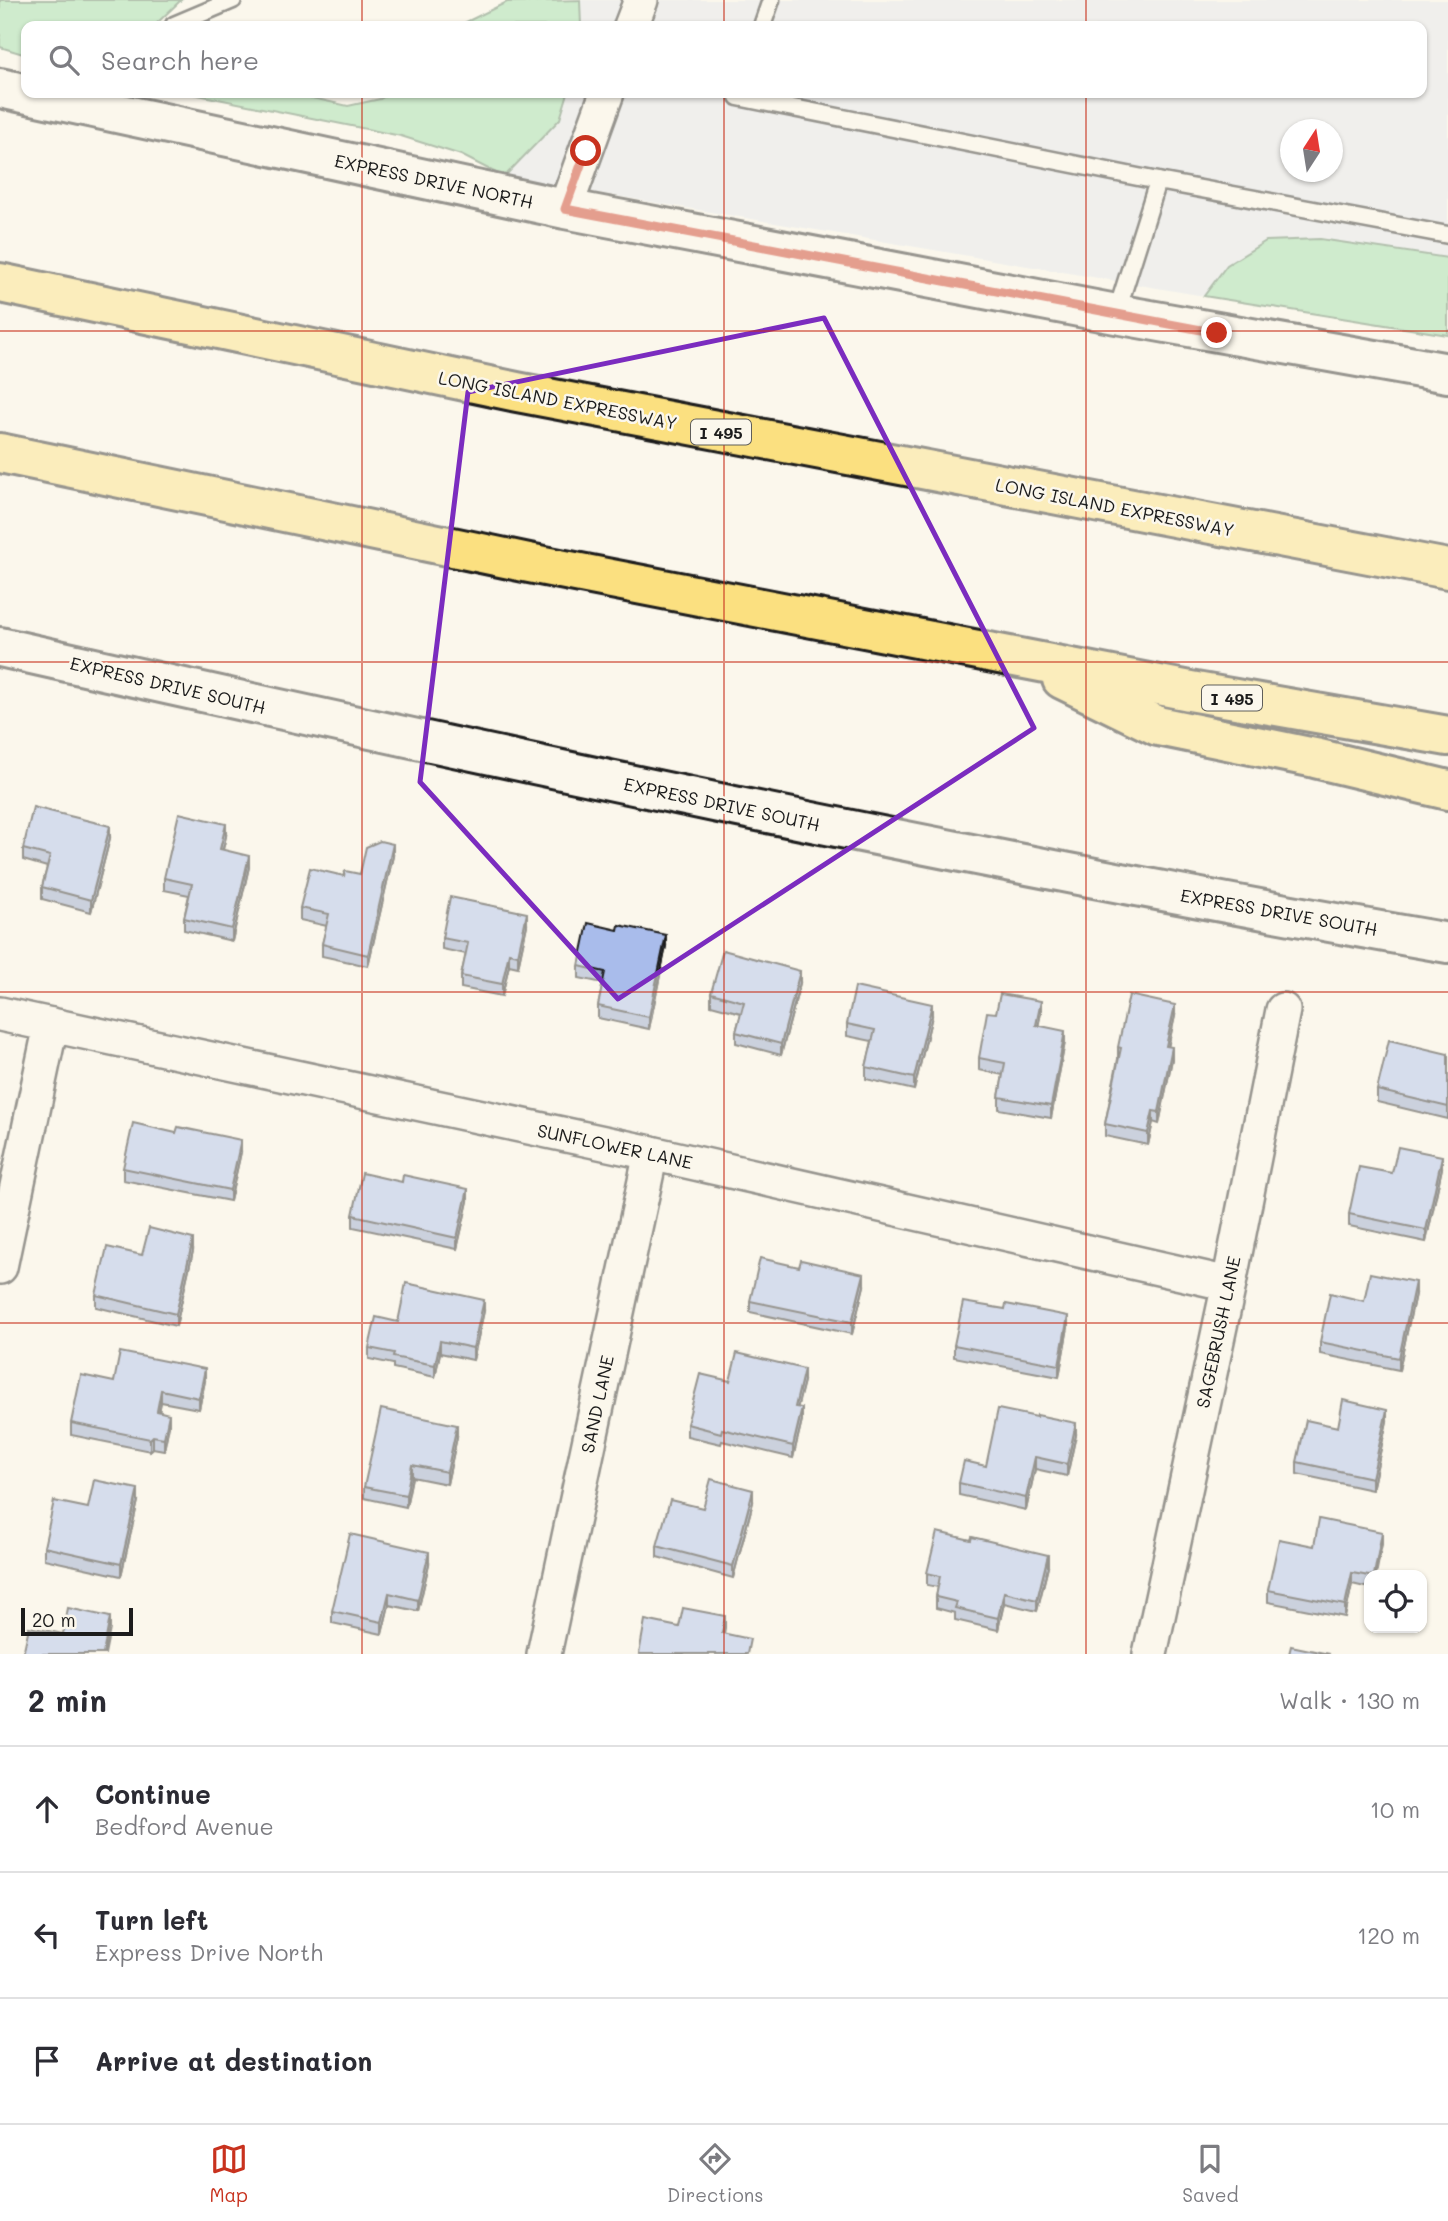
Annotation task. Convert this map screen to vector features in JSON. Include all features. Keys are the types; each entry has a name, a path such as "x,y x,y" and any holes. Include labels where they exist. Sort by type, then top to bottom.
{"highway":[{"name":"LONG ISLAND EXPRESSWAY","path":"0,283 503,390 1448,569"},
{"name":"I 495","path":"0,453 529,563 1243,701 1448,736"},
{"path":"1016,657 1158,726 1315,758 1448,790"}],"main road":[{"name":"EXPRESS DRIVE NORTH","path":"0,88 21,92"},
{"name":"EXPRESS DRIVE NORTH","path":"47,98 565,209 1116,314 1448,373"},
{"name":"EXPRESS DRIVE SOUTH","path":"0,648 391,735 791,819 1039,868 1448,943"}],"street":[{"path":"633,21 641,0"},
{"path":"565,209 605,98"},
{"name":"SAGEBRUSH LANE","path":"1150,1654 1229,1284 1283,1010"},
{"name":"SUNFLOWER LANE","path":"0,1014 651,1153 1229,1284"},
{"path":"0,1268 51,1025"},
{"name":"SAND LANE","path":"544,1654 651,1153"}],"lane":[{"path":"181,21 233,0"},
{"path":"764,21 771,0"},
{"path":"743,98 1158,181 1448,235"},
{"path":"1116,314 1158,181"}],"highlighted area":[{"path":"824,318 1034,728 618,999 420,782 468,392"}],"shaded area":[{"path":"580,0 1448,0 1448,258 1320,239 1228,265 1204,296 504,177 560,119 566,98 1427,98 1427,21 581,21"}],"green space":[{"path":"0,0 181,0 159,21 21,21 21,53 0,47"},
{"path":"580,0 581,21 468,21 507,2"},
{"path":"213,98 312,98 348,106 382,98 566,98 560,119 504,177 461,155 401,136"},
{"path":"1320,239 1448,258 1448,335 1204,296 1227,265 1266,241"}],"building":[{"path":"33,807 110,826 91,900 42,887 50,856 23,849"},
{"path":"179,813 226,824 220,849 249,856 232,929 184,918 192,884 164,878"},
{"path":"380,841 393,844 368,955 322,944 329,914 300,908 310,868 344,876 345,871 360,874 366,847"},
{"path":"450,897 527,913 518,955 509,953 502,984 461,976 468,943 442,938"},
{"path":"588,923 618,930 619,925 666,935 649,1017 598,1006 605,972 579,966"},
{"path":"723,950 800,971 781,1044 736,1032 744,1002 711,993"},
{"path":"855,987 932,1004 914,1078 866,1067 875,1030 847,1024"},
{"path":"1000,994 1041,1001 1036,1025 1065,1031 1051,1106 999,1097 1005,1063 979,1058 987,1012 996,1013"},
{"path":"1129,995 1175,1005 1166,1046 1172,1047 1159,1112 1153,1111 1148,1133 1105,1124"},
{"path":"1389,1040 1448,1054 1448,1107 1377,1090"},
{"path":"133,1123 176,1133 178,1127 241,1140 230,1190 123,1168"},
{"path":"1398,1147 1442,1156 1426,1230 1349,1214 1359,1167 1392,1173"},
{"path":"362,1173 402,1182 403,1175 468,1189 457,1238 353,1215"},
{"path":"149,1228 193,1239 176,1314 96,1295 107,1247 142,1255"},
{"path":"760,1258 799,1267 801,1260 864,1274 852,1322 750,1301"},
{"path":"1370,1273 1415,1282 1399,1358 1320,1342 1330,1293 1364,1301"},
{"path":"406,1283 484,1300 473,1348 440,1341 435,1365 393,1357 394,1353 369,1348 376,1317 398,1322"},
{"path":"963,1302 1005,1309 1006,1304 1068,1316 1059,1365 954,1345"},
{"path":"120,1352 205,1369 199,1398 161,1390 157,1411 169,1414 164,1438 153,1436 150,1439 71,1423 81,1375 114,1382"},
{"path":"737,1353 804,1369 795,1407 802,1408 793,1446 722,1429 721,1433 687,1424 700,1374 730,1381"},
{"path":"1343,1400 1387,1410 1372,1478 1297,1462 1306,1420 1338,1427"},
{"path":"381,1409 457,1425 447,1472 412,1465 406,1495 364,1487"},
{"path":"998,1409 1076,1423 1067,1464 1035,1457 1026,1498 959,1483 964,1461 986,1466"},
{"path":"711,1479 753,1490 733,1566 657,1546 670,1500 703,1508"},
{"path":"94,1480 138,1489 121,1564 44,1547 54,1501 88,1508"},
{"path":"1319,1519 1382,1532 1375,1570 1364,1570 1364,1575 1352,1573 1345,1605 1268,1590 1279,1539 1314,1546"},
{"path":"937,1532 971,1540 972,1537 1048,1555 1037,1600 1004,1592 998,1618 955,1608 957,1602 936,1597 940,1576 927,1573"},
{"path":"350,1534 429,1552 418,1600 389,1593 382,1622 332,1611"},
{"path":"68,1608 110,1617 103,1654 23,1654 29,1627 63,1634"},
{"path":"683,1608 725,1616 722,1633 750,1639 747,1654 639,1654 645,1620 679,1627"},
{"path":"1291,1646 1329,1654 1289,1654"}],"route":[{"path":"586,151 565,209 1217,333"}]}
